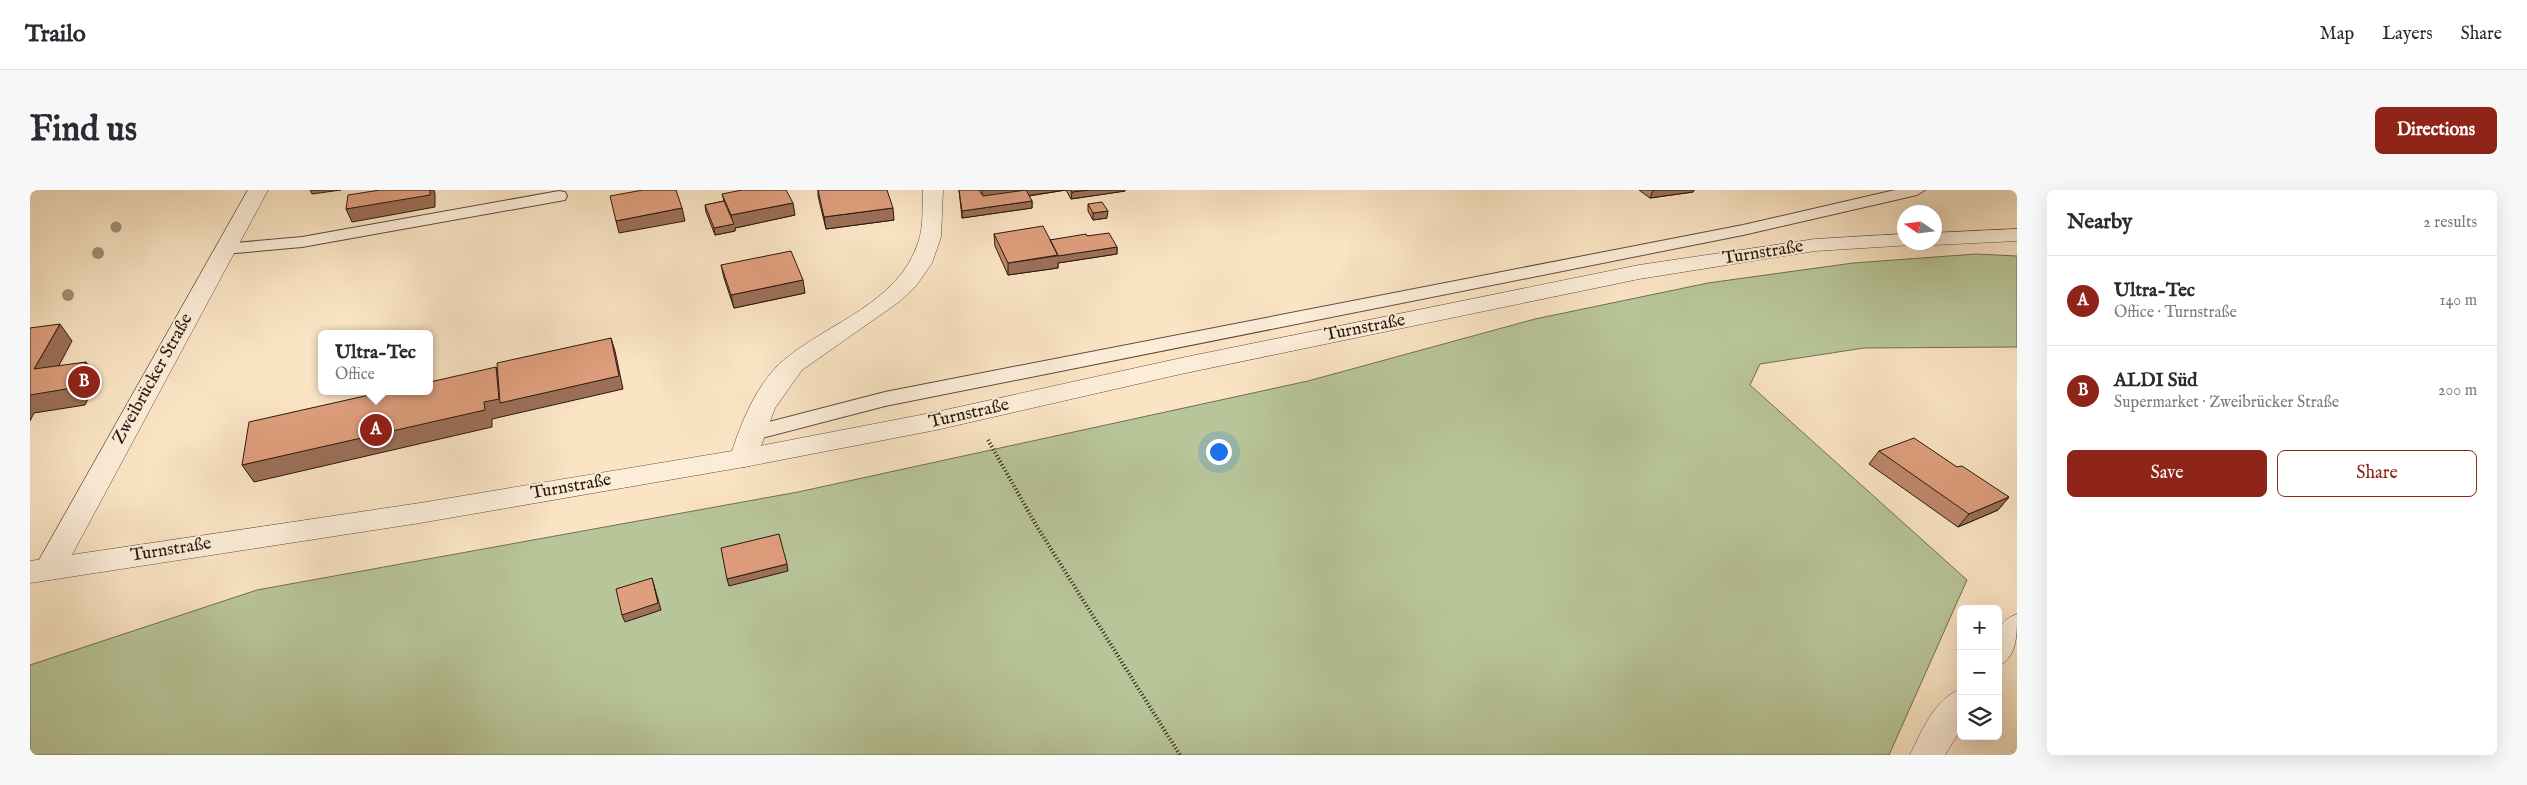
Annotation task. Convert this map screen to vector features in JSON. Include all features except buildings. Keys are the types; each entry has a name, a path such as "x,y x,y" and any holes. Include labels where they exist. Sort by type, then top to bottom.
{"street":[{"name":"Zweibrücker Straße","path":"39,570 258,190"},
{"path":"747,446 782,377 793,365 894,296 910,282 925,257 930,242 933,190"},
{"path":"1942,239 2017,235"},
{"name":"Turnstraße","path":"39,570 420,513 747,446 936,422 1181,366 1639,272 1815,245 1897,240"},
{"path":"2000,650 2017,627"},
{"path":"1927,755 1939,732 1957,708"}],"lane":[{"path":"747,446 885,399 1743,230 1917,190"},
{"path":"224,249 302,242 559,196"}],"path":[{"path":"989,442 1036,525 1180,755"}],"green space":[{"path":"1976,254 2017,256 2017,347 1864,348 1760,364 1750,385 1967,580 1889,755 30,755 30,665 257,590 798,492 1308,381 1535,319 1708,283 1853,263"}],"place":[{"name":"ALDI Süd","path":"84,382"},
{"name":"Ultra-Tec","path":"376,430"}]}
